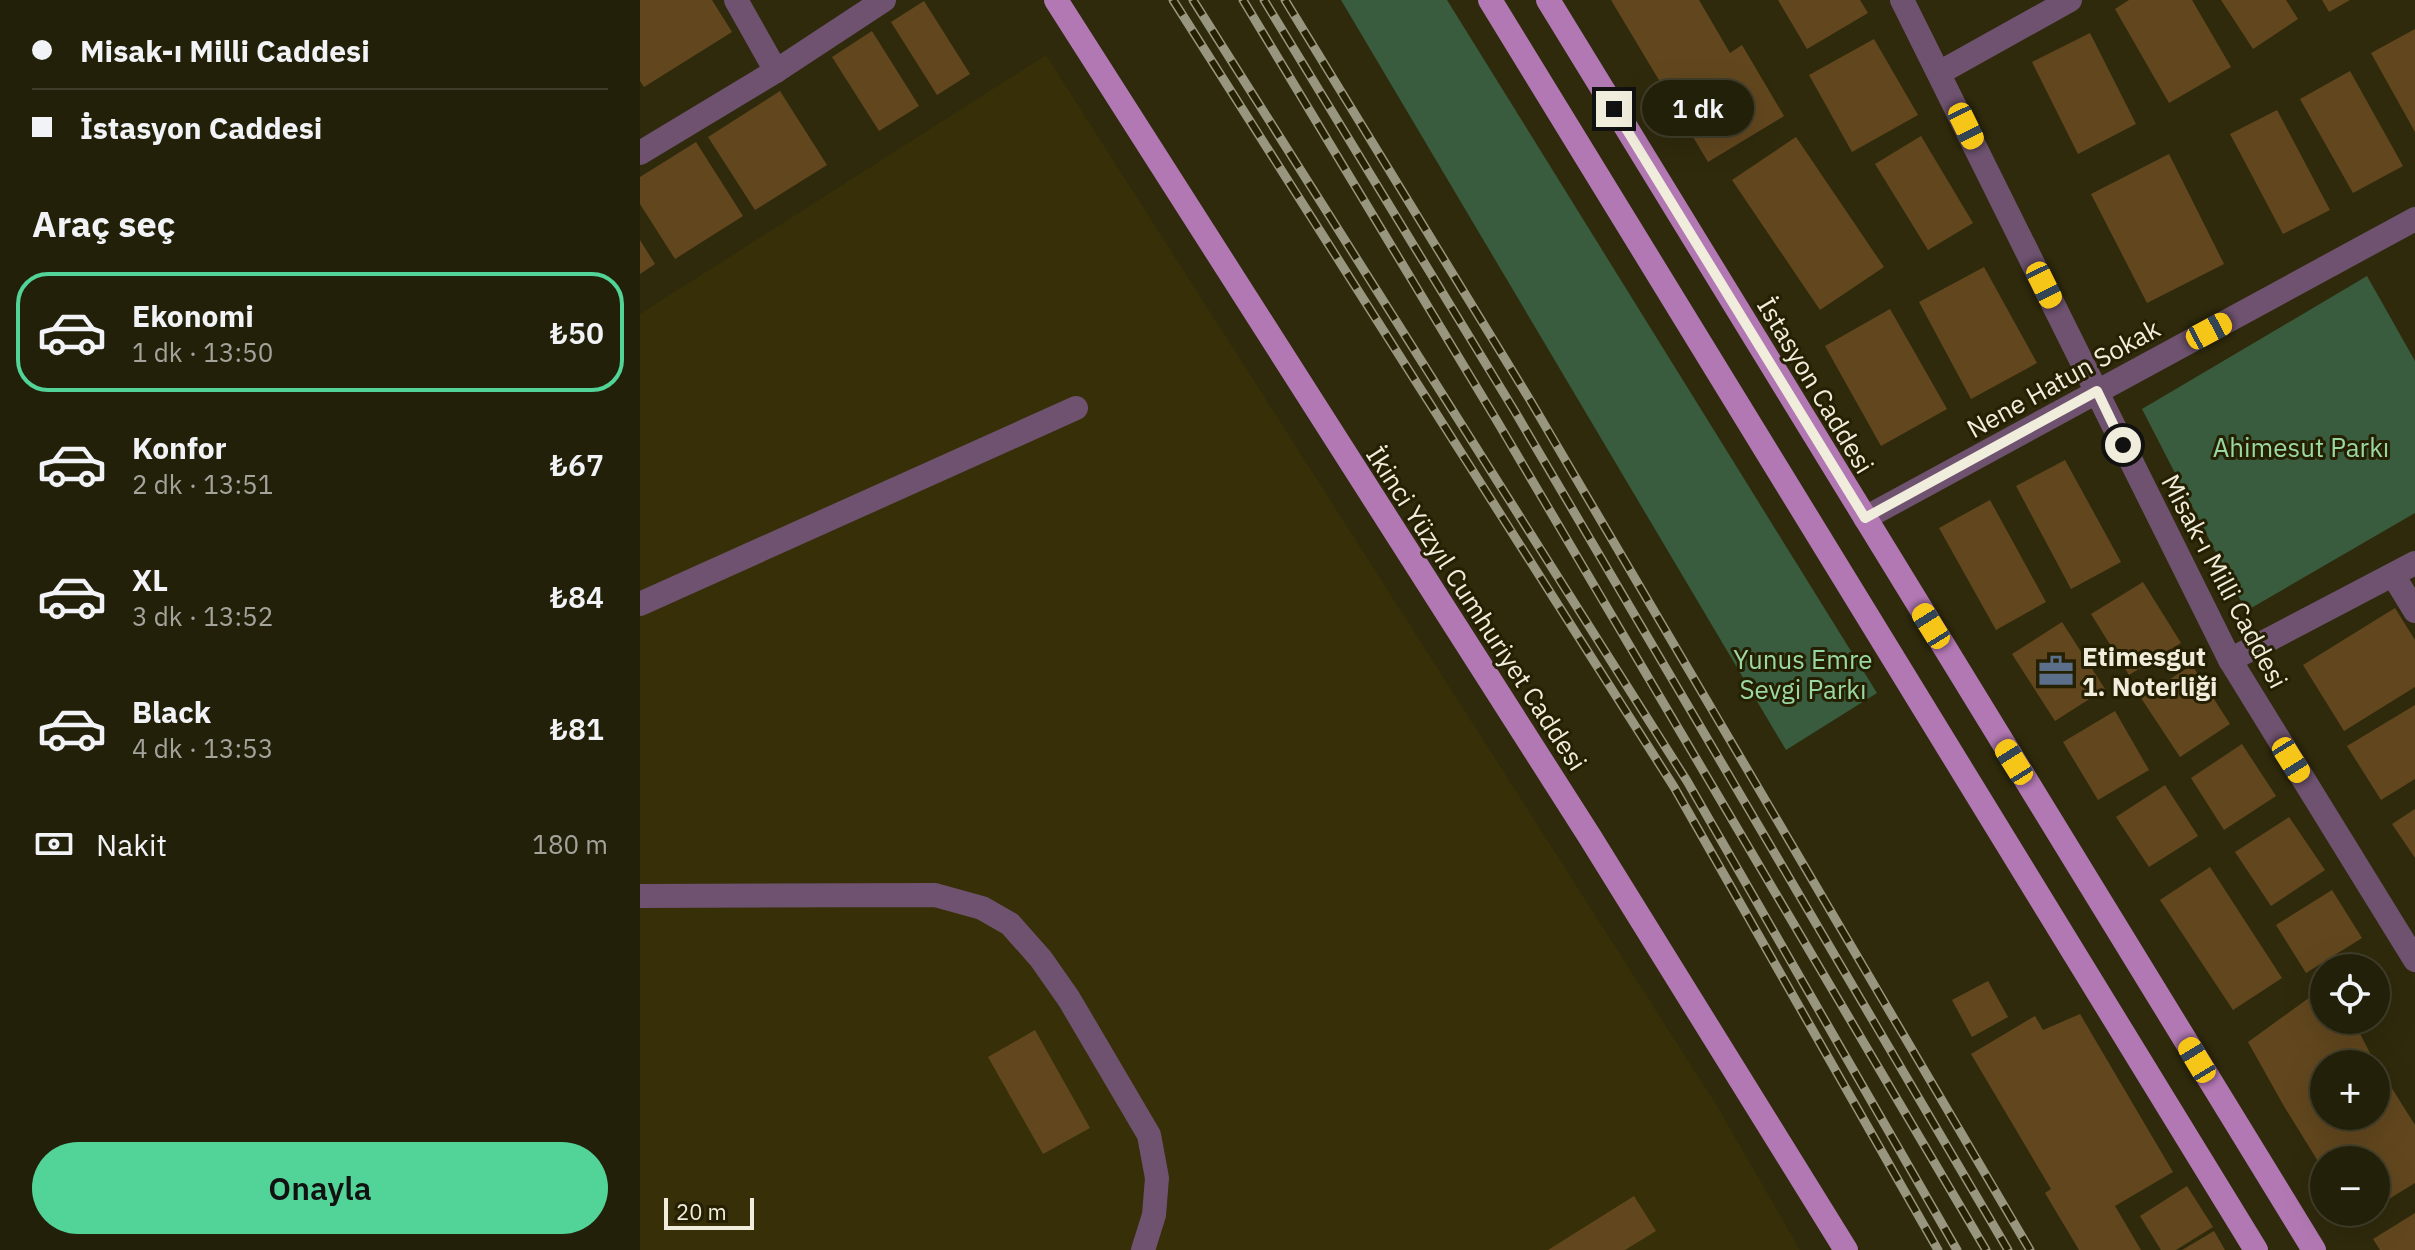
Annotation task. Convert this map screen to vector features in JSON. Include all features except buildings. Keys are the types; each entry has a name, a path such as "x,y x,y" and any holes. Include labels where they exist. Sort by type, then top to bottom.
{"main road":[{"name":"İkinci Yüzyıl Cumhuriyet Caddesi","path":"1056,0 1590,837 1846,1250"},
{"path":"1490,0 2256,1250"},
{"name":"İstasyon Caddesi","path":"1548,0 2314,1250"}],"street":[{"path":"736,0 776,71"},
{"path":"640,153 776,71 884,0"},
{"name":"Misak-ı Milli Caddesi","path":"1902,0 2230,660 2415,960"},
{"path":"1939,73 2070,0"},
{"name":"Nene Hatun Sokak","path":"1865,518 2415,219"},
{"path":"640,604 1076,408"},
{"path":"2230,660 2415,563"},
{"path":"2393,575 2415,611"},
{"path":"640,896 935,895 982,908 1010,924 1041,959 1069,999 1149,1135 1157,1178 1154,1215 1143,1250"}],"shaded area":[{"path":"1046,55 1717,1106 1800,1250 640,1250 640,314"}],"green space":[{"name":"Yunus Emre Sevgi Parkı","path":"1341,0 1447,0 1877,693 1786,750"},
{"name":"Ahimesut Parkı","path":"2367,276 2415,361 2415,513 2246,611 2142,409"}],"railway":[{"path":"1173,0 1674,787 1938,1250"},
{"path":"1193,0 1687,781 1957,1250"},
{"path":"1243,0 1497,421 1986,1250"},
{"path":"1264,0 1514,410 2008,1250"},
{"path":"1285,0 1530,400 2030,1250"}],"place":[{"name":"Etimesgut 1. Noterliği","path":"2056,671"}],"route":[{"path":"1614,109 1865,518 2097,391 2123,445"}]}
